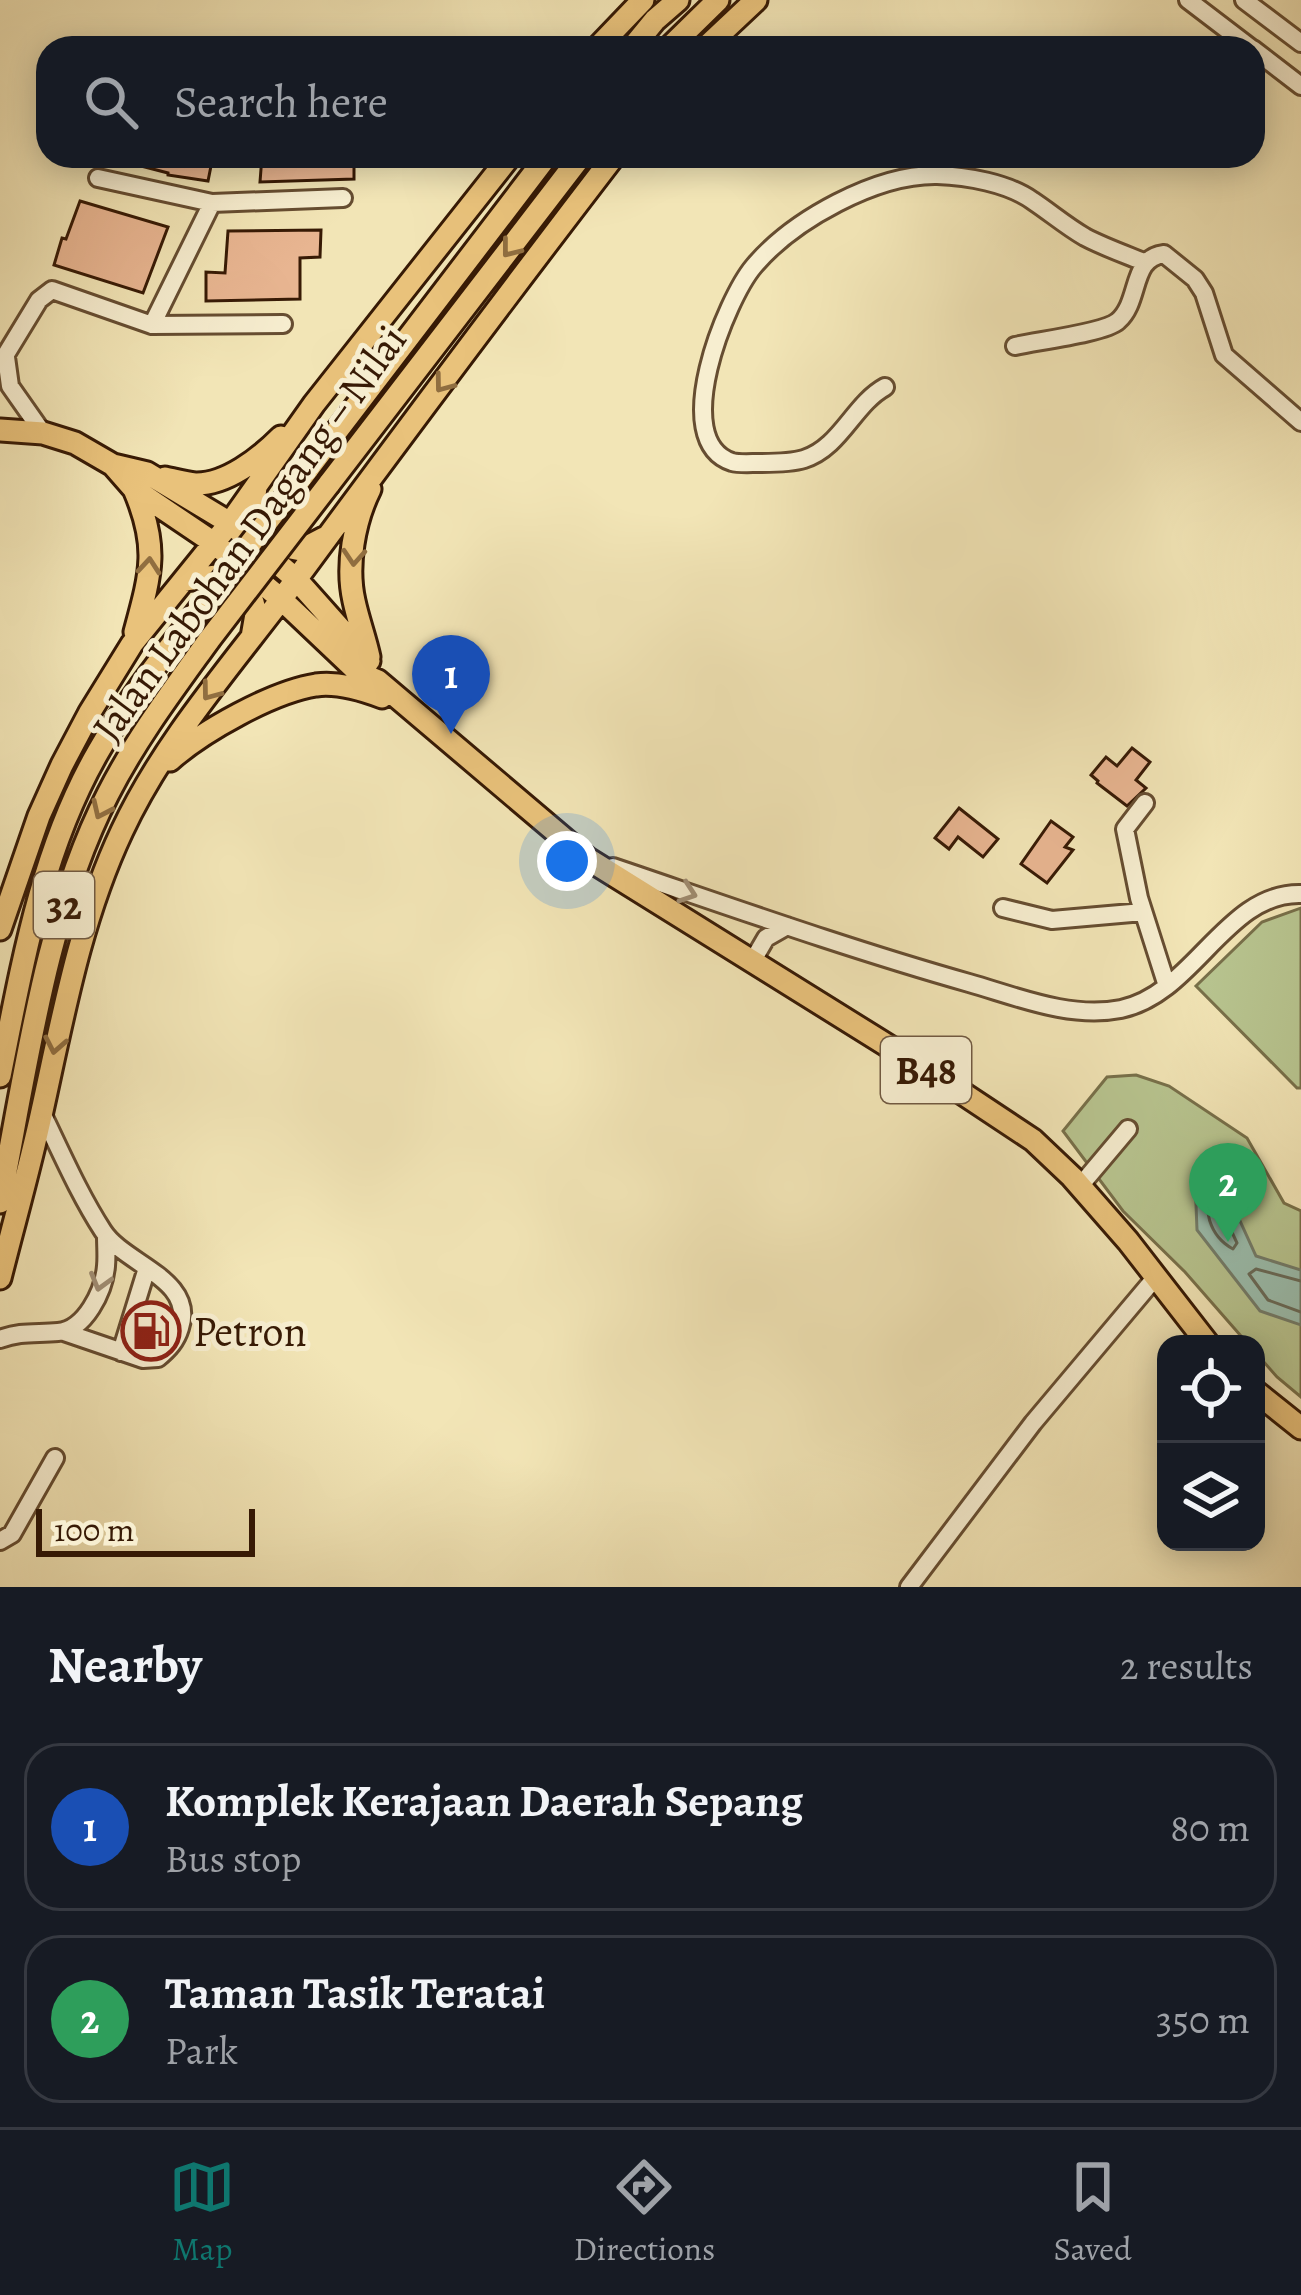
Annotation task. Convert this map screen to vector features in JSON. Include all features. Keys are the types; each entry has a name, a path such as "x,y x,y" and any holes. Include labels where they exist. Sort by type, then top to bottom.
{"main road":[{"path":"609,36 644,0"},
{"path":"642,36 677,0"},
{"path":"681,36 718,0"},
{"path":"718,36 756,0"},
{"path":"0,929 62,765 132,644 501,168"},
{"name":"Jalan Labohan Dagang ‒ Nilai","path":"0,1076 30,926 64,825 96,755 136,691 538,168"},
{"name":"Jalan Labohan Dagang ‒ Nilai","path":"0,1202 58,926 106,797 139,739 208,640 572,168"},
{"path":"0,1278 61,1017 99,884 150,777 605,168"},
{"path":"132,644 152,554 140,481 197,484 221,479 266,452 314,404"},
{"name":"B48","path":"0,430 43,433 75,443 140,481 230,523 296,579 405,705 589,859 1033,1140 1128,1241 1201,1335"},
{"path":"374,671 353,598 352,571 367,495 388,457"},
{"name":"B48","path":"140,481 281,599 359,673 374,671"},
{"path":"256,487 253,512 261,531 281,546 302,550 325,537"},
{"path":"184,580 217,576 237,585 253,602 256,614 251,638"},
{"path":"150,777 206,733 254,708 315,686 361,689 405,705"},
{"path":"1265,1399 1301,1428"}],"street":[{"path":"1188,0 1235,36"},
{"path":"1244,0 1301,43"},
{"path":"1265,59 1301,86"},
{"path":"885,387 807,458 774,463 730,461 714,449 702,426 702,399 714,351 736,292 753,268 779,241 877,185 939,175 1012,190 1088,238 1144,262"},
{"path":"98,178 212,203 343,198"},
{"path":"152,325 212,203"},
{"path":"1015,346 1111,326 1128,309 1144,262 1164,254 1195,279 1204,293 1224,355 1301,422"},
{"path":"43,433 10,386 3,361 39,300 52,290 152,325 283,324"},
{"path":"1145,803 1125,829 1143,912 1167,986"},
{"path":"589,859 931,972 1075,1011 1119,1009 1142,1002 1167,986 1263,900 1301,894"},
{"path":"1004,908 1052,920 1143,912"},
{"path":"752,962 766,938 787,926"},
{"path":"0,1339 30,1331 64,1332 143,1359 158,1358 176,1340 183,1322 183,1307 167,1283 106,1237 42,1113"},
{"path":"1080,1186 1129,1129"},
{"path":"64,1332 94,1305 106,1268 106,1237"},
{"path":"121,1352 147,1268"},
{"path":"909,1587 1033,1423 1155,1278"},
{"path":"0,1541 12,1534 55,1458"}],"green space":[{"path":"1301,908 1301,1088 1297,1088 1196,986 1262,922"},
{"path":"1136,1075 1169,1086 1247,1138 1284,1203 1301,1211 1301,1397 1265,1363 1265,1335 1240,1335 1123,1211 1063,1131 1107,1077"}],"water":[{"path":"1211,1162 1233,1182 1236,1212 1256,1256 1301,1270 1301,1325 1260,1311 1197,1230 1195,1179"}],"building":[{"path":"149,168 211,168 208,181"},
{"path":"261,168 354,168 354,179 260,182"},
{"path":"80,201 168,227 143,293 54,265"},
{"path":"321,230 320,257 300,258 300,299 206,301 206,272 225,273 228,231"},
{"path":"1132,748 1150,762 1136,780 1146,788 1127,806 1091,775 1106,757 1117,766"},
{"path":"959,808 998,839 983,857 958,837 949,849 935,838"},
{"path":"1051,821 1073,837 1065,847 1073,850 1047,883 1021,864"}],"place":[{"name":"Komplek Kerajaan Daerah Sepang","path":"451,734"},
{"name":"Taman Tasik Teratai","path":"1228,1242"},
{"name":"Petron","path":"151,1331"}]}
